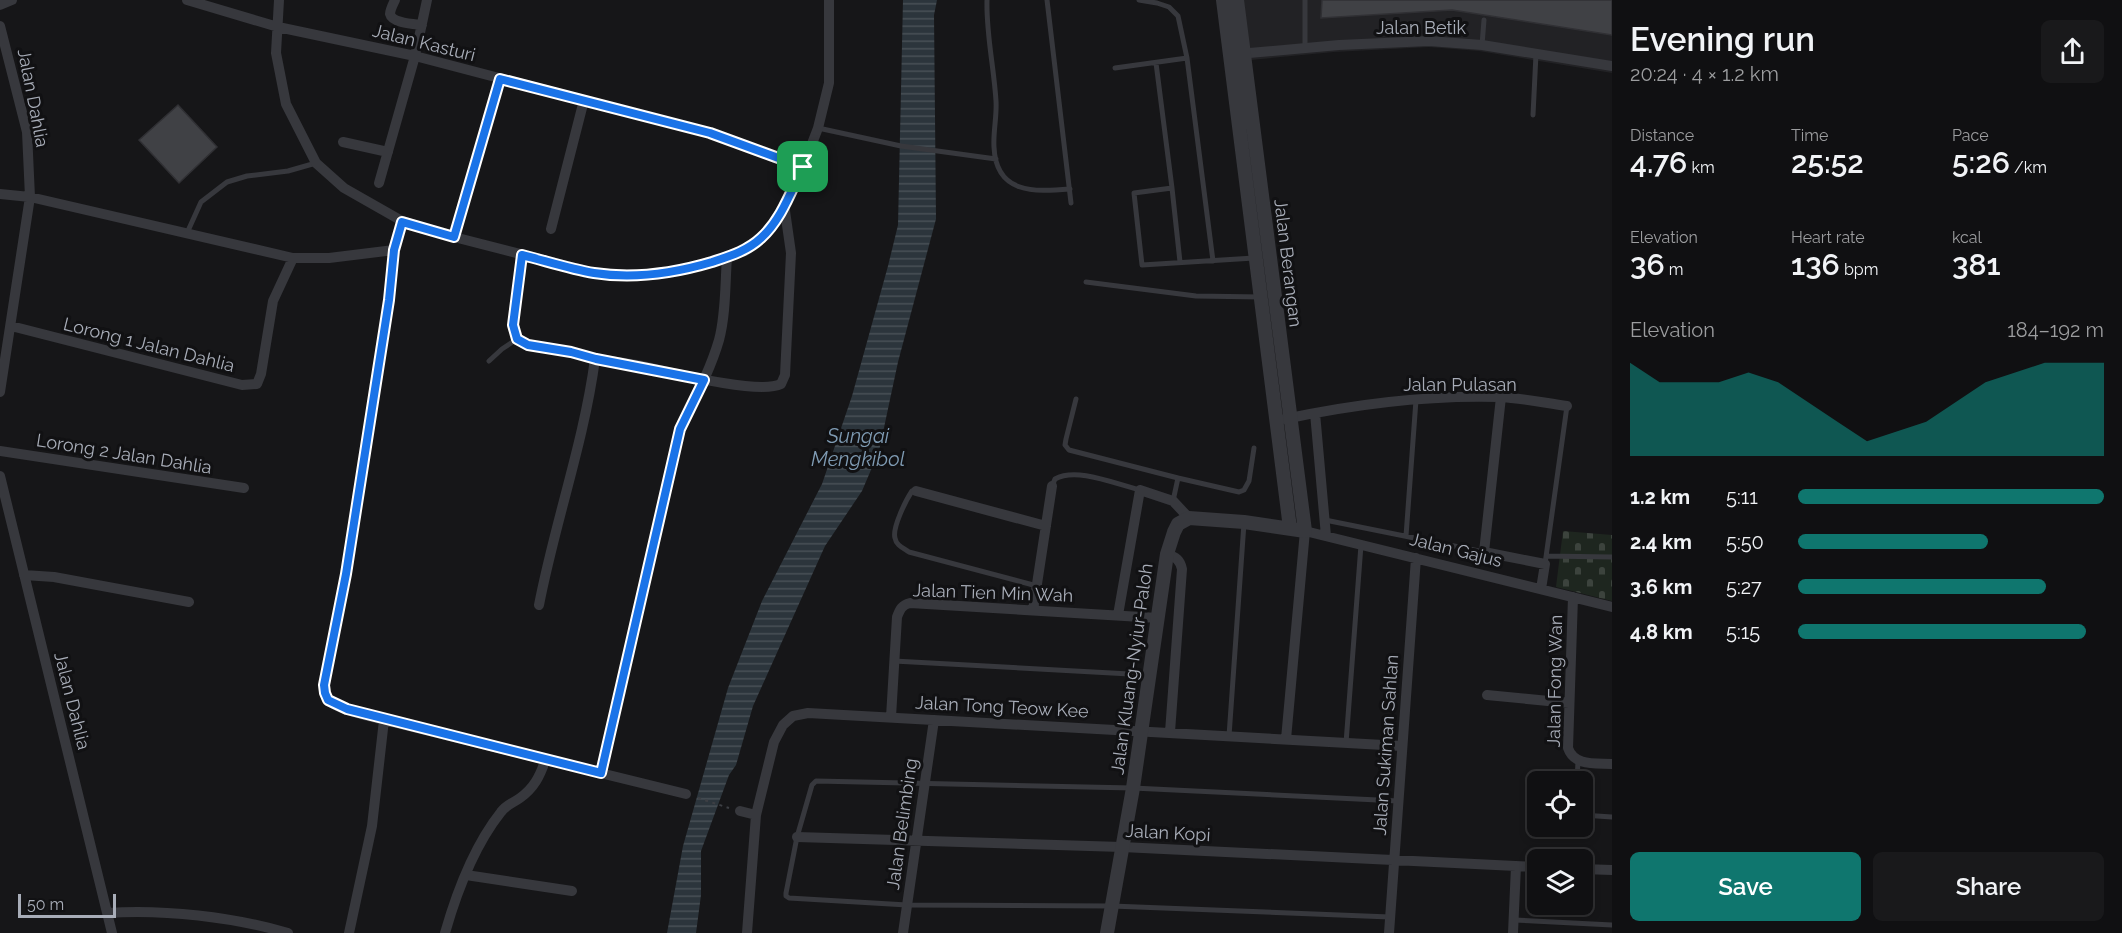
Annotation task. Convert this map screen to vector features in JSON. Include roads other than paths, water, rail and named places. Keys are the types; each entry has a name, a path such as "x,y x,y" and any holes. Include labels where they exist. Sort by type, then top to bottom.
{"street":[{"path":"0,5 12,0"},
{"name":"Jalan Kasturi","path":"187,0 278,27 415,56 710,133 803,167"},
{"path":"279,0 276,52 286,104 316,163 344,188 402,222 595,273 642,275 683,270 727,257 745,251 762,238 784,204 803,167 818,128 829,83 829,0"},
{"path":"395,0 390,13 391,17 395,20 422,25"},
{"path":"378,183 415,56 427,0"},
{"name":"Jalan Berangan","path":"1223,0 1236,54 1284,420 1305,531"},
{"path":"1232,0 1237,0"},
{"name":"Jalan Berangan","path":"1236,54 1237,0"},
{"name":"Jalan Dahlia","path":"0,26 27,132 30,197 0,392"},
{"name":"Jalan Betik","path":"1236,54 1429,41 1482,45 1612,66"},
{"path":"454,237 500,79"},
{"path":"550,229 584,100"},
{"path":"343,142 388,152"},
{"path":"0,194 30,197 293,258 329,258 394,250"},
{"path":"522,255 513,325 517,339 528,345 704,380 776,387 781,384 785,375 791,253 784,204"},
{"path":"402,222 394,250 389,300 346,574 324,685 328,700 384,720 687,794"},
{"path":"601,773 680,429 704,380 719,340 727,257"},
{"name":"Lorong 1 Jalan Dahlia","path":"10,326 242,386 257,384 261,374 273,301 293,258"},
{"path":"539,605 596,359"},
{"path":"1501,397 1484,552 1546,560"},
{"name":"Jalan Pulasan","path":"1284,420 1315,412 1416,399 1501,397 1567,406"},
{"path":"1315,412 1326,536"},
{"name":"Jalan Berangan","path":"1284,420 1290,528"},
{"name":"Lorong 2 Jalan Dahlia","path":"0,451 244,489"},
{"name":"Jalan Dahlia","path":"0,476 112,933"},
{"path":"1033,610 1052,486"},
{"path":"1118,615 1140,490 1173,501 1189,518 1290,528"},
{"path":"916,491 1046,526"},
{"name":"Jalan Kluang-Nyiur-Paloh","path":"1107,933 1133,788 1167,554 1173,532 1178,524 1189,518"},
{"name":"Jalan Gajus","path":"1290,528 1612,607"},
{"path":"1286,739 1305,531"},
{"path":"1167,554 1176,557 1181,563 1182,570 1170,732"},
{"name":"Jalan Sukiman Sahlan","path":"1389,933 1416,558"},
{"name":"Jalan Pulasan","path":"1541,589 1546,560"},
{"path":"24,575 54,577 189,602"},
{"name":"Jalan Fong Wan","path":"1573,597 1568,748 1571,756 1578,762"},
{"name":"Jalan Tien Min Wah","path":"891,717 897,616 904,604 1158,618"},
{"path":"1487,695 1569,703"},
{"name":"Jalan Tong Teow Kee","path":"747,933 756,815 777,734 793,716 808,713 891,717 1402,746"},
{"path":"349,933 372,826 384,720"},
{"name":"Jalan Belimbing","path":"903,933 934,720"},
{"path":"445,933 479,847 501,812 532,788 540,777 545,760"},
{"path":"1578,762 1612,764"},
{"path":"740,811 756,815"},
{"name":"Jalan Kopi","path":"797,837 1122,847 1527,866"},
{"path":"1513,933 1516,866"},
{"path":"1593,869 1612,870"},
{"path":"466,875 572,891"},
{"path":"107,913 130,911 211,918 266,926 288,933"}],"lane":[{"path":"987,0 988,33 997,103 994,149 998,170 1009,182 1023,188 1039,192 1070,189"},
{"path":"1047,0 1071,203"},
{"path":"1139,0 1157,3 1169,8 1178,16 1187,58 1213,261"},
{"path":"1305,0 1305,48"},
{"path":"1482,45 1484,20"},
{"path":"1533,115 1536,54"},
{"path":"1115,68 1187,58"},
{"path":"1156,63 1180,262"},
{"path":"818,128 901,146 996,159"},
{"path":"187,233 201,202 227,182 247,176 288,171 316,163"},
{"path":"1172,188 1134,193 1142,265 1262,257"},
{"path":"1086,282 1196,296 1268,297"},
{"path":"489,361 517,339"},
{"path":"1076,399 1065,445 1069,450 1239,492 1244,490 1249,481 1254,448"},
{"path":"1406,536 1416,399"},
{"name":"Jalan Pulasan","path":"1546,560 1567,406"},
{"path":"1052,486 1055,479 1063,475 1074,474 1140,490"},
{"path":"1173,501 1178,478"},
{"path":"916,491 912,491 907,498 894,530 894,537 898,545 909,552 1037,586"},
{"path":"1325,520 1484,552"},
{"path":"1229,736 1244,522"},
{"path":"1346,743 1361,545"},
{"path":"1546,560 1612,557"},
{"path":"893,661 1150,675"},
{"path":"1578,762 1578,771"},
{"path":"1390,917 1112,906 906,905 789,898 786,893 797,837 812,785 816,782 1133,788 1398,801"},
{"path":"1593,816 1612,817"},
{"path":"1514,920 1612,925"}],"water":[{"name":"Sungai Mengkibol","path":"903,0 937,0 934,15 936,219 898,362 879,451 862,491 825,546 753,706 736,765 729,775 701,851 701,895 696,933 667,933 683,846 728,688 762,601 822,484 852,396 888,266 898,225"}]}
